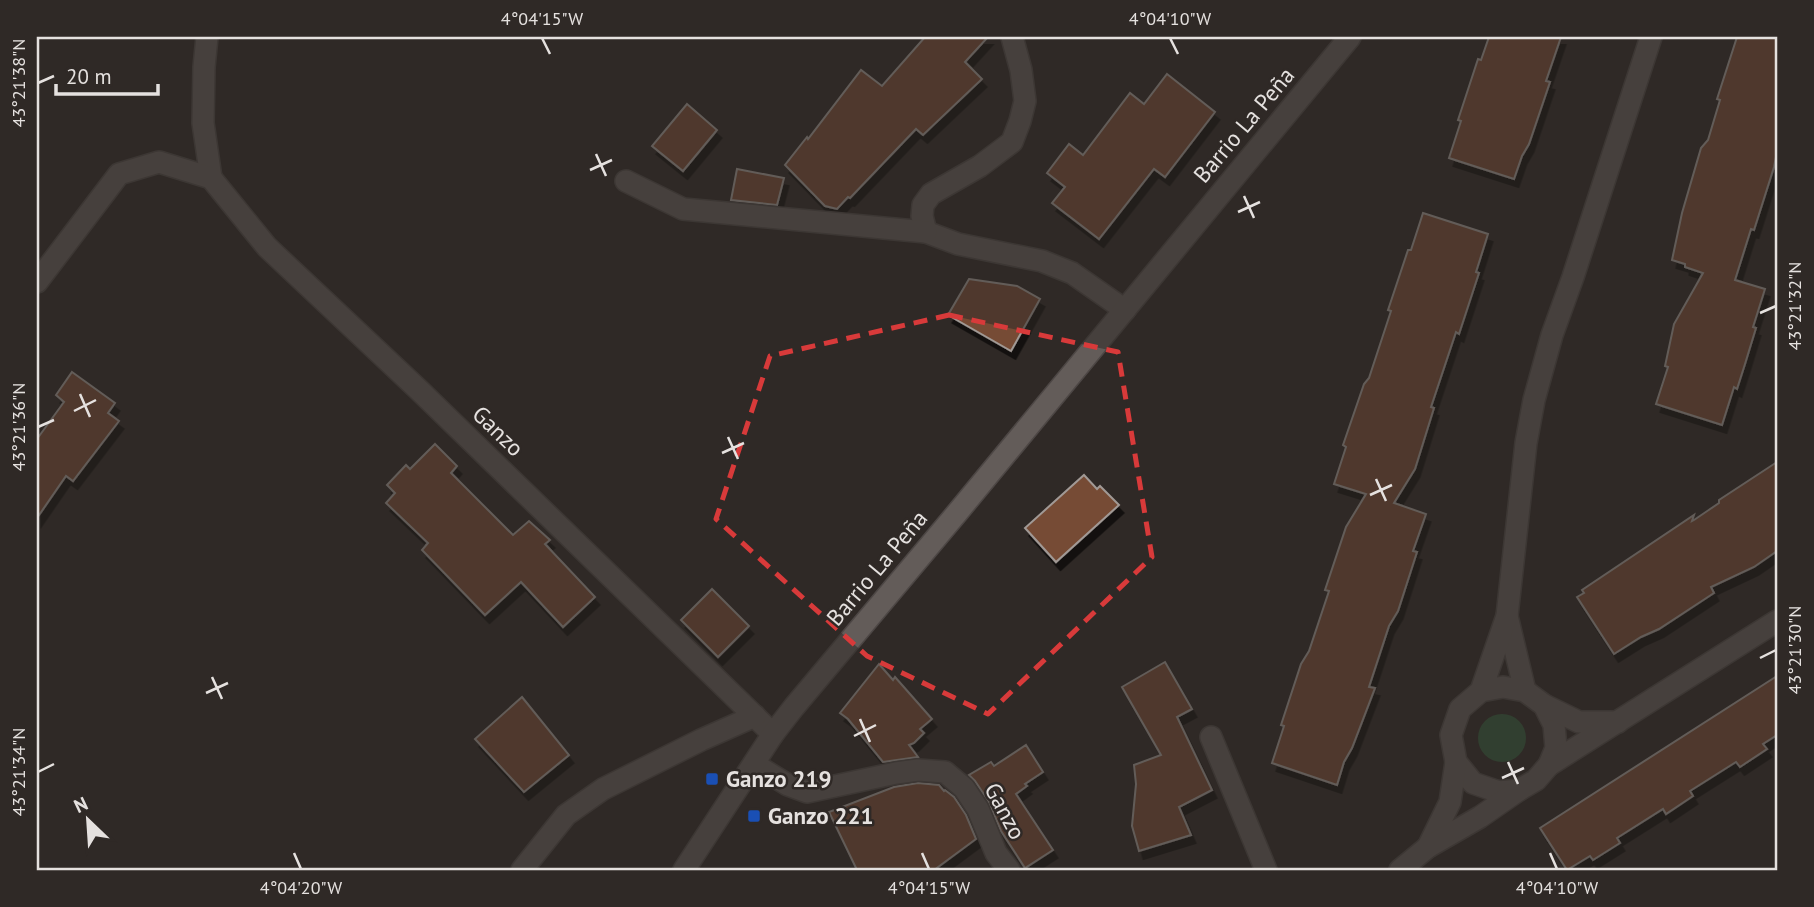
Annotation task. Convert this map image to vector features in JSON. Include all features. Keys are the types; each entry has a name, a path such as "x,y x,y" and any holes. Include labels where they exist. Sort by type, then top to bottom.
{"street":[{"path":"37,282 120,174 159,162 211,178 203,123 207,37"},
{"path":"926,232 922,216 923,205 931,194 980,166 1012,142 1025,101 1021,70 1012,37"},
{"name":"Barrio La Peña","path":"684,870 773,734 1350,37"},
{"path":"1428,847 1450,802 1456,762 1451,735 1455,722 1460,709 1480,691 1507,617 1526,443 1534,400 1552,335 1651,37"},
{"name":"Ganzo","path":"211,178 267,247 773,734"},
{"path":"626,181 683,209 926,232 958,244 1042,261 1072,273 1125,310"},
{"path":"1507,617 1525,691"},
{"path":"1400,870 1428,847 1536,780 1549,765 1777,621"},
{"path":"1480,691 1503,687 1525,691 1544,705 1579,722 1620,722"},
{"path":"1544,705 1554,724 1556,748 1549,765"},
{"path":"522,870 566,815 603,789 755,716"},
{"path":"1211,737 1265,870"},
{"path":"1456,762 1473,783 1499,792 1519,790"},
{"name":"Ganzo","path":"754,764 788,785 807,792 896,773 918,770 945,772 964,788 978,809 996,853 1009,870"}],"highlighted area":[{"path":"949,315 1118,352 1152,557 988,714 867,656 716,519 770,356"}],"green space":[{"path":"1502,714 1519,721 1526,738 1519,755 1502,762 1485,755 1478,738 1485,721"}],"building":[{"path":"925,37 988,37 965,62 982,79 923,135 916,129 837,209 825,206 785,165 861,70 882,86"},
{"path":"1489,37 1561,37 1546,81 1550,82 1514,179 1449,158 1478,59 1481,60"},
{"path":"1737,37 1777,37 1777,152 1754,230 1751,229 1735,280 1765,289 1745,364 1737,389 1734,387 1722,425 1656,404 1668,367 1665,366 1674,324 1703,273 1672,260 1682,213 1701,148 1708,140 1720,100 1717,99"},
{"path":"1167,74 1215,112 1165,177 1154,169 1099,239 1052,203 1065,187 1047,173 1069,144 1083,155 1130,93 1144,104"},
{"path":"687,104 717,130 683,171 652,146"},
{"path":"737,169 784,178 777,205 731,200"},
{"path":"1423,213 1488,234 1476,272 1479,273 1459,334 1456,332 1431,407 1434,408 1415,469 1394,503 1426,514 1413,551 1417,552 1398,611 1389,626 1369,687 1375,688 1337,785 1272,763 1301,664 1309,651 1329,591 1325,590 1346,527 1366,494 1334,484 1346,447 1343,445 1364,384 1369,378 1391,311 1388,310"},
{"path":"969,279 1017,286 1040,299 1011,351 948,315"},
{"path":"72,372 115,403 108,413 119,421 73,481 66,476 37,518 37,439 64,402 56,395"},
{"path":"435,444 457,466 451,473 513,535 529,521 550,540 545,544 595,597 563,627 521,582 485,615 422,550 428,543 386,503 395,493 387,485 406,465 410,469"},
{"path":"1777,462 1777,551 1754,567 1711,587 1714,593 1614,654 1577,597 1584,593 1582,590 1694,515 1692,521 1694,520"},
{"path":"1084,475 1097,489 1100,486 1119,505 1056,562 1025,528"},
{"path":"712,589 749,626 718,657 681,620"},
{"path":"1165,662 1192,709 1177,717 1212,790 1179,807 1191,835 1139,851 1132,826 1136,784 1134,765 1161,755 1122,687"},
{"path":"879,664 893,680 895,677 932,719 920,729 924,733 909,745 918,757 883,762 840,713"},
{"path":"1777,676 1777,735 1763,744 1767,749 1740,767 1736,762 1690,791 1693,796 1666,814 1663,809 1617,838 1620,843 1593,860 1590,856 1567,870 1540,828"},
{"path":"522,697 569,755 524,792 475,739"},
{"path":"1026,745 1043,772 1016,794 1053,850 1025,868 1001,831 989,802 969,775 991,762 994,766"},
{"path":"918,783 939,785 954,797 966,815 976,839 934,870 857,870 829,812 894,787"}],"place":[{"name":"Ganzo 219","path":"712,779"},
{"name":"Ganzo 221","path":"754,816"}]}
